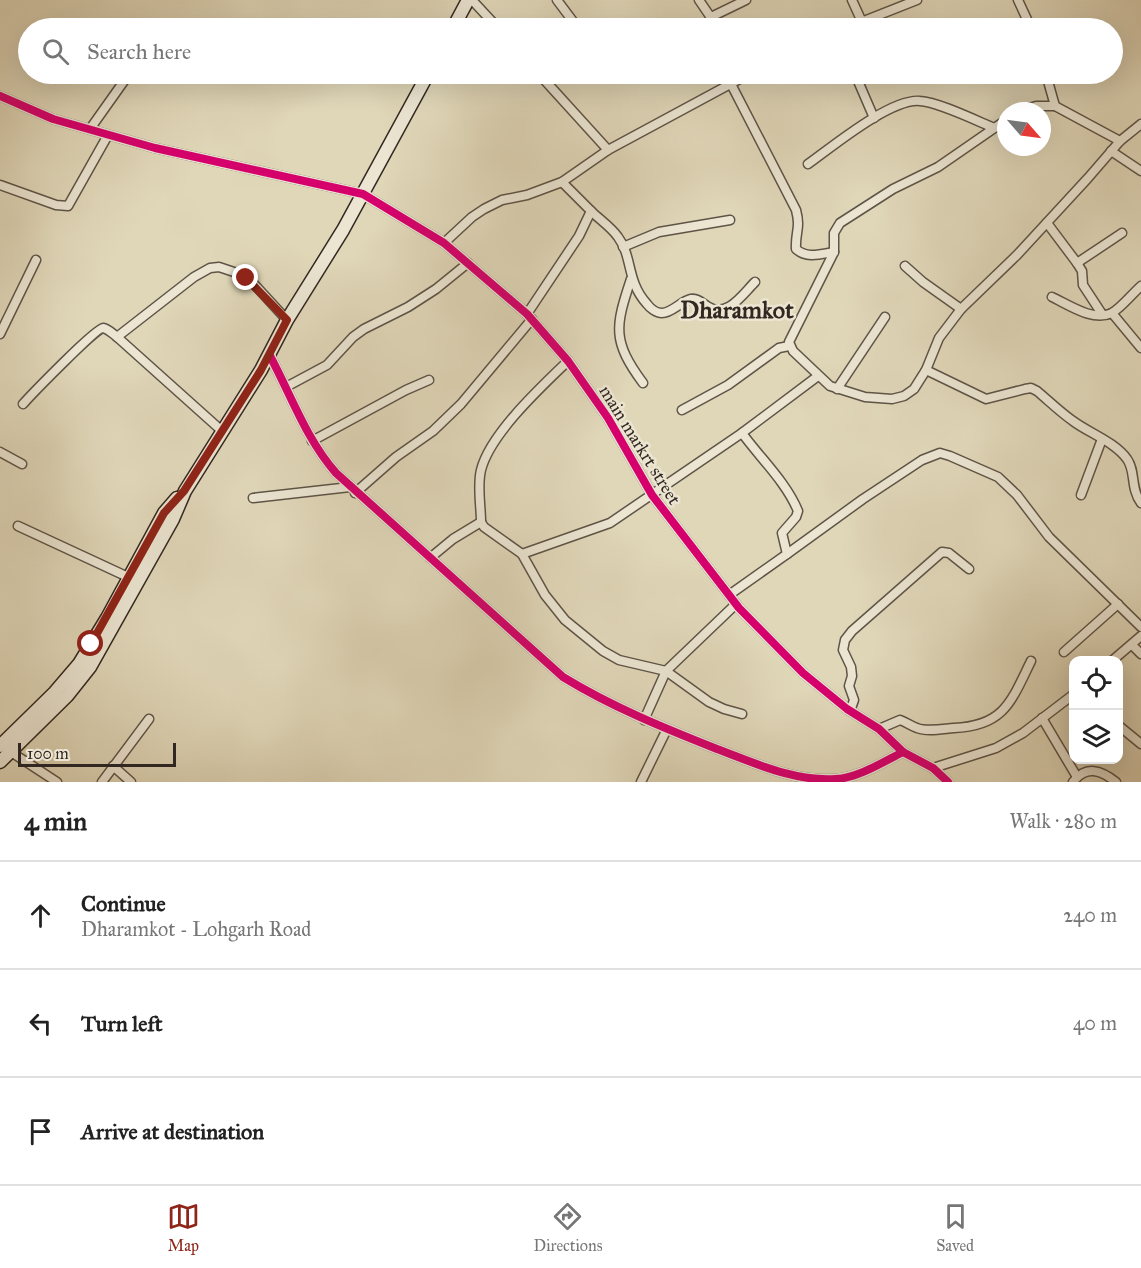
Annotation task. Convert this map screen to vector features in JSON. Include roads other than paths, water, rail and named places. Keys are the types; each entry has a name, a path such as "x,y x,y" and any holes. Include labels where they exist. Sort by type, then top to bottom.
{"street":[{"path":"459,18 470,0 488,18"},
{"path":"557,0 570,18"},
{"path":"699,0 711,17 746,0"},
{"path":"852,0 860,18"},
{"path":"872,18 917,0"},
{"path":"1018,0 1026,18"},
{"path":"90,129 122,84"},
{"path":"5,749 67,696 90,667 172,519 184,491 270,356 287,320 331,250 423,84"},
{"path":"548,84 608,150"},
{"path":"444,243 484,209 502,200 527,195 562,182 608,150 731,84 796,210 799,224 796,249 808,255 834,252"},
{"path":"859,84 874,118"},
{"path":"1049,84 1055,106"},
{"name":"main markrt street","path":"0,96 53,119 108,135 363,194 444,243 530,317 568,361 608,418 652,495 736,604 803,673 849,710 879,729 903,752 933,768 948,782"},
{"path":"808,164 874,118 905,102 923,101 994,128"},
{"path":"1051,106 1055,106 1120,141"},
{"path":"997,126 938,166 893,189 840,223 834,233 834,252 789,338 789,346 818,376 837,389 865,397 892,399 904,396 914,389 926,370 939,338 961,309 1017,255 1120,141 1141,124"},
{"path":"0,185 56,206 68,206 108,135"},
{"path":"1111,151 1141,171"},
{"path":"562,182 618,237 636,291 648,306 661,313 691,299 698,299 712,310 720,312 728,309 755,282"},
{"path":"253,498 352,490 433,431 461,404 530,317 579,236 591,211"},
{"path":"623,247 659,232 730,220"},
{"path":"1047,223 1082,271 1083,285 1102,314"},
{"path":"1077,264 1122,233"},
{"path":"0,334 36,260"},
{"path":"286,387 327,365 364,329 408,307 436,289 468,262"},
{"path":"905,266 961,309"},
{"path":"117,337 194,277 210,268 219,267 234,272 253,283 287,320"},
{"path":"632,278 618,324 620,345 628,363 643,383"},
{"path":"1052,297 1084,313 1112,313 1141,286"},
{"path":"1112,313 1141,348"},
{"path":"837,389 885,317"},
{"path":"22,404 100,328 108,330 117,337 222,431"},
{"path":"682,410 728,385 779,348 789,346"},
{"path":"270,356 321,457 352,490 563,677 598,698 644,720 796,777 832,781 861,772 903,752"},
{"path":"568,361 534,394 495,441 481,471 481,522 484,527 522,554 545,595 565,620 588,640 619,660 666,671 709,702 724,710 742,714"},
{"path":"926,370 986,399 1031,388 1037,391 1073,422 1102,439 1127,458 1131,467 1133,489 1141,503"},
{"path":"522,554 610,523 742,433 818,376"},
{"path":"312,441 396,395 429,380"},
{"path":"742,433 785,486 798,511 796,517 782,533 787,554"},
{"path":"1081,495 1102,439"},
{"path":"0,452 22,464"},
{"path":"729,595 863,499 922,460 940,453 998,477 1017,495 1049,537 1141,627"},
{"path":"0,762 5,749 79,664 107,618 164,513 184,491"},
{"path":"430,558 453,539 481,522"},
{"path":"18,526 128,577"},
{"path":"849,710 854,700 849,686 852,674 843,650 845,640 852,631 942,552 949,553 969,569"},
{"path":"644,720 666,671 736,604"},
{"path":"1064,652 1118,604"},
{"path":"1118,656 1141,636"},
{"path":"1132,645 1141,654"},
{"path":"879,729 900,720 922,729 971,727 991,721 1015,694 1031,661"},
{"path":"933,768 996,748 1023,733 1069,698"},
{"path":"1042,718 1075,779 1086,771 1095,770 1116,782"},
{"path":"102,782 149,719"},
{"path":"1123,728 1141,744"},
{"path":"641,782 667,729"},
{"path":"5,749 57,782"},
{"path":"113,766 131,782"}],"district":[{"name":"Dharamkot","path":"737,310"}]}
